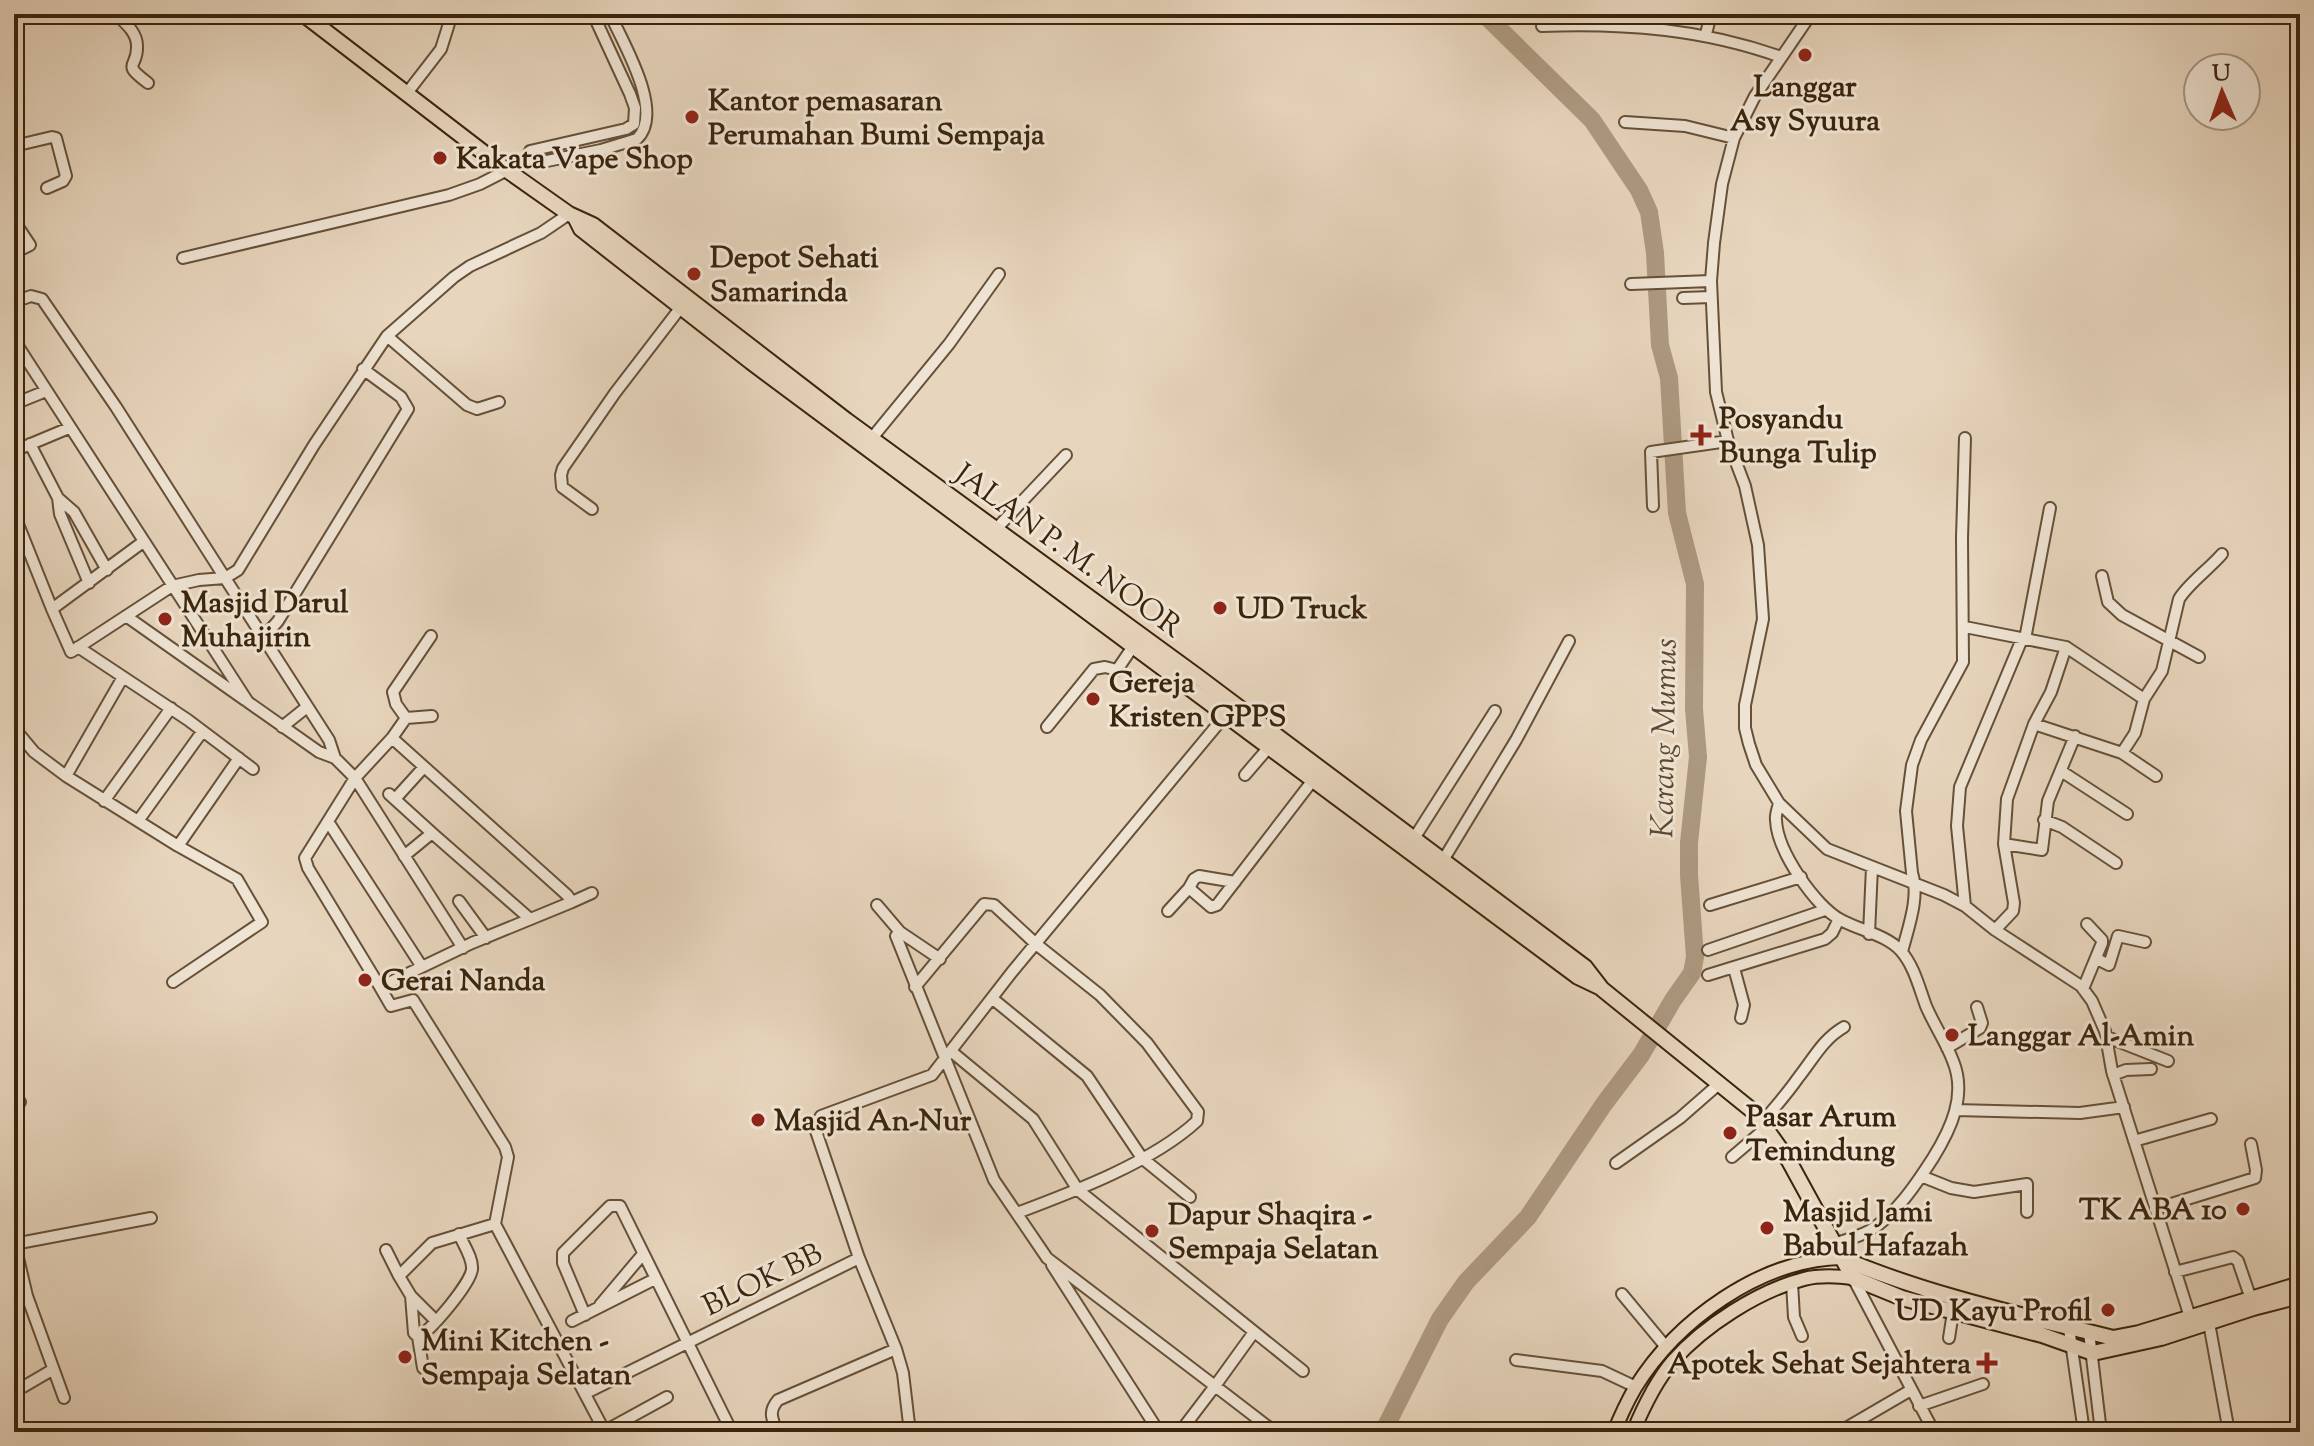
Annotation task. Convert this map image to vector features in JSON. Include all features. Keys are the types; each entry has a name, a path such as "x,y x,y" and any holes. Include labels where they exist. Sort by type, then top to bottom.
{"highway":[{"name":"JALAN P. M. NOOR","path":"303,14 506,169 572,217 593,225 704,318 1409,841 1578,977 1602,989"},
{"name":"JALAN P. M. NOOR","path":"572,217 581,229 681,307 704,318 872,438 1134,645 1230,709 1269,747 1313,780 1442,862 1585,967 1602,989 1748,1106 1789,1161 1853,1278"},
{"path":"1841,1258 1886,1277 2113,1338 2252,1303 2300,1296"},
{"path":"1853,1278 1902,1298 2093,1353 2121,1349 2209,1323 2300,1284"}],"main road":[{"path":"1614,1432 1636,1387 1666,1347 1711,1309 1745,1286 1774,1272 1807,1262 1841,1258"},
{"path":"1633,1432 1642,1410 1671,1363 1744,1305 1792,1283 1824,1276 1853,1278"}],"street":[{"path":"116,14 135,37 137,45 131,66 148,83"},
{"path":"407,93 441,49 452,14"},
{"path":"593,14 630,94 640,125"},
{"path":"183,258 449,195 480,184 527,160 539,163 637,139 646,103 644,92 610,14"},
{"path":"1706,34 1711,14"},
{"path":"1811,14 1755,96 1734,138 1722,184 1711,281 1716,392 1728,441 1745,486 1758,545 1763,619 1745,705 1745,728 1756,765 1779,803 1827,849 1965,906 2083,989 2099,1014 2107,1037 2113,1075 2190,1317"},
{"path":"1542,26 1592,24 1706,34 1781,57"},
{"path":"1625,122 1685,126 1734,138"},
{"path":"527,160 530,151 640,125"},
{"path":"14,146 56,138 66,176 63,181 47,188"},
{"path":"14,514 71,652 172,586 231,574 387,336 470,266 572,217"},
{"path":"14,221 30,245 20,250"},
{"path":"872,438 949,344 999,274"},
{"path":"1634,284 1711,281"},
{"path":"14,302 31,296 42,299 231,574 329,740 335,758"},
{"path":"1683,298 1711,297"},
{"path":"592,509 562,487 563,468 681,307"},
{"path":"387,336 467,405 477,409 499,402"},
{"path":"14,340 18,355 46,391 248,702"},
{"path":"266,635 278,621 408,409 401,397 363,369"},
{"path":"14,404 46,391"},
{"path":"14,451 69,428"},
{"path":"1902,952 1915,883 1907,820 1910,777 1921,740 1963,662 1965,438"},
{"path":"1653,506 1652,451 1728,441"},
{"path":"30,444 58,498 60,514 89,583"},
{"path":"997,534 1066,455"},
{"path":"58,498 74,512 107,570"},
{"path":"1965,906 1957,826 1960,787 2023,639 2050,508"},
{"path":"52,609 143,542"},
{"path":"2122,753 2135,733 2144,699 2162,671 2179,599 2184,590 2222,554"},
{"path":"2102,576 2104,590 2112,606 2122,615 2199,657"},
{"path":"126,616 224,688 319,752 361,772 407,853 476,942"},
{"path":"1965,627 2066,647 2144,699"},
{"path":"406,718 396,704 393,692 431,636"},
{"path":"1442,862 1516,740 1569,641"},
{"path":"1047,727 1094,669 1117,670 1134,645"},
{"path":"78,647 171,708 253,769"},
{"path":"1995,930 2014,908 2004,844 2007,799 2066,647"},
{"path":"66,776 123,677"},
{"path":"282,727 307,707"},
{"path":"104,801 171,708"},
{"path":"906,1432 909,1424 905,1386 896,1349 859,1258 816,1131 817,1122 821,1116 932,1075 1230,709"},
{"path":"1409,841 1495,711"},
{"path":"406,718 432,716"},
{"path":"406,718 361,772 305,858 305,864 391,1006 413,1000 505,1147 508,1157 495,1224 605,1431 667,1397"},
{"path":"2034,724 2122,753 2156,776"},
{"path":"14,728 34,752 66,776 237,879 262,922 173,982"},
{"path":"138,821 202,732"},
{"path":"2004,844 2042,850 2048,801 2075,736"},
{"path":"392,738 572,902"},
{"path":"1245,775 1269,747"},
{"path":"178,846 239,758"},
{"path":"424,767 392,796 529,918"},
{"path":"2061,771 2127,814"},
{"path":"1189,888 1211,907 1217,905 1313,780"},
{"path":"1779,803 1772,820 1801,877 1825,910 1902,952 1947,1048 1959,1083 1956,1110 1946,1137 1921,1176 1888,1216 1872,1229 1834,1244"},
{"path":"2044,820 2062,827 2116,863"},
{"path":"329,823 422,967"},
{"path":"407,853 432,833"},
{"path":"1869,934 1872,867"},
{"path":"1168,911 1199,876 1235,882"},
{"path":"1710,905 1801,877"},
{"path":"380,987 529,918 592,893"},
{"path":"459,901 476,942"},
{"path":"915,987 984,904 994,905 1036,944 1100,995 1147,1043 1198,1112 1197,1121 1190,1127 1142,1158 1078,1190 1017,1213"},
{"path":"877,905 900,932 940,959"},
{"path":"1708,950 1825,910"},
{"path":"1708,975 1825,939 1839,919"},
{"path":"2083,989 2102,940 2087,924"},
{"path":"900,932 896,938 915,987 949,1055 994,1180 1159,1432"},
{"path":"2097,959 2109,965 2118,936 2145,942"},
{"path":"1734,968 1744,1005 1741,1018"},
{"path":"993,999 1087,1076 1142,1158 1190,1197"},
{"path":"1947,1048 1980,1028 1982,1023 1977,1007"},
{"path":"1732,1157 1764,1126 1819,1047 1844,1027"},
{"path":"2107,1037 2168,1061"},
{"path":"949,1055 1033,1119 1078,1190 1303,1371"},
{"path":"2113,1075 2126,1070 2151,1069"},
{"path":"1616,1163 1680,1118 1720,1083"},
{"path":"1956,1110 2080,1113 2124,1107"},
{"path":"2134,1141 2211,1119"},
{"path":"2155,1209 2255,1178 2251,1144"},
{"path":"1921,1176 1951,1188 1974,1192 2027,1184 2027,1212"},
{"path":"585,1315 563,1263 565,1250 614,1205 620,1206 732,1432"},
{"path":"64,1398 27,1296 14,1243 151,1218"},
{"path":"399,1276 432,1243 495,1224"},
{"path":"418,1337 425,1334 471,1275 472,1263 459,1234"},
{"path":"386,1250 411,1296 436,1321"},
{"path":"597,1309 643,1254"},
{"path":"2175,1272 2229,1257 2238,1261 2252,1303"},
{"name":"BLOK BB","path":"586,1393 859,1258"},
{"path":"1047,1258 1275,1432"},
{"path":"1853,1278 1934,1432"},
{"path":"572,1321 655,1279"},
{"path":"1792,1283 1794,1317 1802,1336"},
{"path":"1622,1294 1666,1347"},
{"path":"14,1302 27,1296"},
{"path":"411,1296 414,1333 418,1337 423,1368"},
{"path":"1949,1338 1953,1312"},
{"path":"2209,1323 2229,1432"},
{"path":"2069,1328 2084,1432"},
{"path":"1180,1432 1254,1332"},
{"path":"2089,1332 2101,1432"},
{"path":"777,1432 771,1416 778,1400 896,1349"},
{"path":"1516,1360 1602,1371 1636,1387"},
{"path":"23,1387 52,1370"},
{"path":"1919,1406 1983,1384"},
{"path":"1839,1432 1911,1390"},
{"path":"2079,1394 2097,1393"}],"waterway":[{"name":"Karang Mumus","path":"1383,1432 1440,1319 1466,1282 1528,1217 1641,1055 1692,973 1695,957 1689,875 1689,843 1698,757 1694,709 1695,584 1677,513 1669,378 1660,345 1655,253 1649,212 1639,190 1592,120 1484,14"}],"place":[{"name":"Langgar Asy Syuura","path":"1805,55"},
{"name":"Kantor pemasaran Perumahan Bumi Sempaja","path":"692,117"},
{"name":"Kakata Vape Shop","path":"440,158"},
{"name":"Depot Sehati Samarinda","path":"694,274"},
{"name":"Posyandu Bunga Tulip","path":"1701,435"},
{"name":"UD Truck","path":"1220,608"},
{"name":"Masjid Darul Muhajirin","path":"165,619"},
{"name":"Gereja Kristen GPPS","path":"1093,699"},
{"name":"Gerai Nanda","path":"365,980"},
{"name":"Langgar Al-Amin","path":"1952,1035"},
{"name":"Masjid An-Nur","path":"758,1120"},
{"name":"Pasar Arum Temindung","path":"1730,1133"},
{"name":"TK ABA 10","path":"2243,1209"},
{"name":"Masjid Jami Babul Hafazah","path":"1767,1228"},
{"name":"Dapur Shaqira - Sempaja Selatan","path":"1152,1231"},
{"name":"UD Kayu Profil","path":"2108,1310"},
{"name":"Mini Kitchen - Sempaja Selatan","path":"405,1357"},
{"name":"Apotek Sehat Sejahtera","path":"1987,1363"}]}
